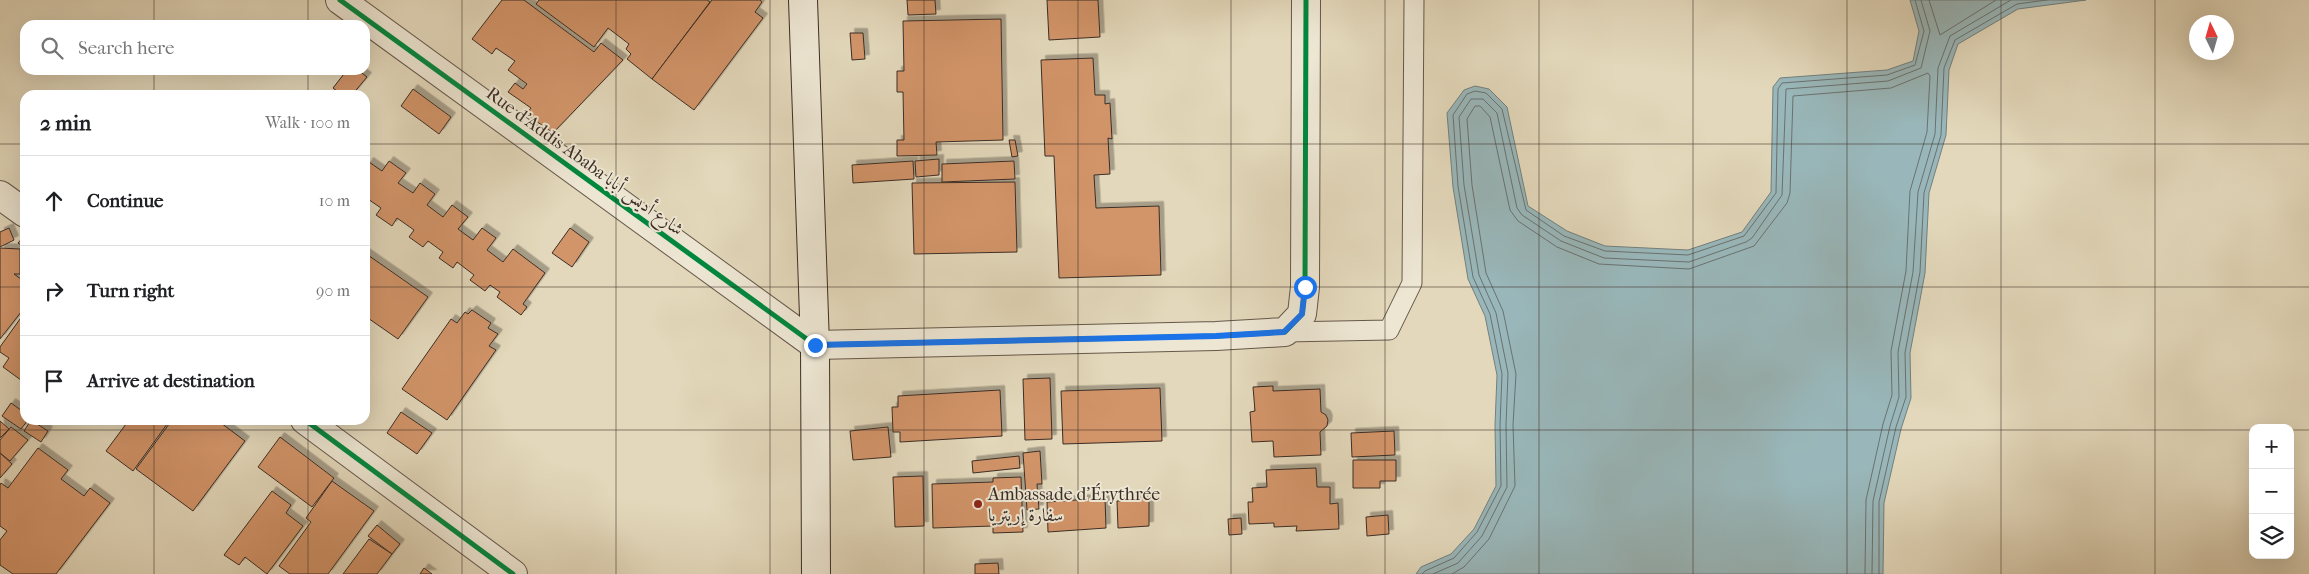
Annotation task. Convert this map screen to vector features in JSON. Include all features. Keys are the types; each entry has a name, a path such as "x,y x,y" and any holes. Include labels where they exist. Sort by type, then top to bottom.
{"street":[{"name":"Rue d'Addis Ababa شارع أديس أبابا","path":"340,0 368,20"},
{"path":"803,0 815,345 816,574"},
{"path":"815,345 1216,336 1284,332 1302,314 1305,287 1306,0"},
{"name":"Rue d'Addis Ababa شارع أديس أبابا","path":"370,22 815,345"},
{"path":"0,195 20,209"},
{"path":"312,425 513,574"}],"lane":[{"path":"1284,332 1389,330 1412,283 1414,0"}],"water":[{"path":"1910,0 2086,0 2018,9 1958,44 1949,70 1946,135 1929,193 1925,273 1910,353 1911,398 1901,429 1884,503 1883,574 1416,574 1421,567 1451,554 1474,529 1496,486 1495,425 1497,375 1485,316 1468,279 1453,187 1447,113 1464,90 1475,86 1489,89 1507,107 1528,206 1567,231 1605,246 1688,250 1742,232 1771,192 1773,87 1780,78 1887,70 1913,61 1919,31"}],"building":[{"path":"502,0 524,0 594,52 601,43 623,60 553,133 526,114 531,108 508,92 515,83 523,89 527,84 508,70 515,61 496,48 492,54 472,39"},
{"path":"539,0 707,0 710,2 652,79 627,59 631,54 626,49 629,44 608,28 594,47 536,4"},
{"path":"712,0 760,0 762,2 755,12 763,18 694,110 652,79"},
{"path":"907,0 935,0 936,14 908,15"},
{"path":"1047,0 1098,0 1100,37 1049,40"},
{"path":"1001,19 1003,140 936,142 937,155 897,156 897,140 904,140 903,92 897,92 897,71 904,71 903,21"},
{"path":"850,33 863,33 865,59 852,60"},
{"path":"1093,58 1095,95 1105,95 1105,104 1110,103 1112,139 1108,138 1110,174 1094,175 1096,208 1159,206 1161,275 1059,278 1054,156 1045,156 1041,60"},
{"path":"343,75 364,75 367,77 356,90 336,90 333,88"},
{"path":"413,89 451,117 439,134 401,106"},
{"path":"1009,140 1015,140 1018,156 1012,157"},
{"path":"939,159 939,175 916,177 915,161"},
{"path":"389,161 406,173 398,183 413,193 420,183 435,194 427,205 443,217 452,205 468,217 458,229 473,240 482,228 496,238 487,250 503,262 513,249 545,273 523,304 527,307 521,315 497,297 500,292 490,285 485,291 470,280 474,275 457,262 453,268 439,258 443,252 428,241 423,247 409,237 414,230 397,218 392,226 376,215 381,208 370,200 370,163 382,171"},
{"path":"913,161 914,179 853,183 852,165"},
{"path":"1014,161 1015,179 942,182 942,164"},
{"path":"1015,182 1017,252 914,254 912,183"},
{"path":"9,228 14,240 0,247 0,232"},
{"path":"570,228 589,242 572,267 552,253"},
{"path":"0,248 20,249 20,274 14,274 20,278 20,313 0,339"},
{"path":"370,256 428,297 398,339 370,319"},
{"path":"472,310 491,323 488,328 498,334 489,346 496,350 447,420 402,389 451,319 457,323 465,312 468,314"},
{"path":"20,319 20,379 3,367 9,358 0,352 0,347"},
{"path":"1050,378 1052,439 1025,440 1023,379"},
{"path":"1273,386 1273,391 1320,389 1321,412 1326,415 1328,420 1327,426 1320,432 1321,455 1274,457 1273,441 1252,442 1250,412 1255,411 1253,387"},
{"path":"1160,388 1162,441 1063,444 1061,391"},
{"path":"1000,390 1002,436 900,442 900,432 893,432 892,407 898,407 898,396"},
{"path":"11,403 20,409 20,425 24,425 21,429 2,416"},
{"path":"401,412 432,433 417,454 387,433"},
{"path":"0,421 9,429 0,438"},
{"path":"28,425 39,425 48,431 41,442 24,431"},
{"path":"125,425 166,425 133,471 106,451"},
{"path":"168,425 224,425 245,441 193,511 136,469"},
{"path":"11,427 28,440 10,461 0,453 0,440"},
{"path":"888,427 891,457 853,460 850,431"},
{"path":"1394,431 1395,455 1352,457 1351,433"},
{"path":"280,437 334,478 312,507 258,467"},
{"path":"38,448 68,470 61,479 84,496 90,488 110,503 56,574 13,574 0,565 0,540 7,531 0,526 0,485 1,483 8,488"},
{"path":"1040,451 1042,484 1037,484 1039,509 1027,510 1023,453"},
{"path":"0,453 12,464 0,478"},
{"path":"1019,456 1020,468 973,473 972,461"},
{"path":"1353,460 1396,460 1396,481 1380,481 1380,488 1353,488"},
{"path":"1316,468 1317,487 1330,487 1330,504 1338,503 1339,529 1296,531 1297,526 1274,527 1274,523 1249,524 1248,502 1253,502 1252,488 1267,487 1266,470"},
{"path":"923,476 924,526 895,527 893,477"},
{"path":"1021,477 1023,532 993,533 993,526 933,528 932,484 993,482 993,478"},
{"path":"332,481 374,511 328,574 290,574 279,566 311,522 306,518"},
{"path":"272,491 291,505 286,513 303,526 267,574 245,557 239,565 224,555"},
{"path":"1105,498 1106,528 1048,532 1047,502"},
{"path":"1149,499 1149,526 1118,528 1117,501"},
{"path":"1388,515 1389,534 1367,536 1366,517"},
{"path":"1241,518 1242,534 1229,535 1228,519"},
{"path":"377,525 400,544 392,554 368,536"},
{"path":"369,539 392,554 377,574 343,574"},
{"path":"998,563 999,574 975,574 975,564"},
{"path":"424,568 432,574 420,574"}],"cycle path":[{"path":"340,0 368,20"},
{"path":"370,22 815,345 1216,336 1285,332 1302,314 1305,287 1306,0"},
{"path":"312,425 513,574"}],"place":[{"name":"Ambassade d'Érythrée سفارة إريتريا","path":"978,504"}],"route":[{"path":"815,345 1216,336 1284,332 1302,314 1305,287"}]}
